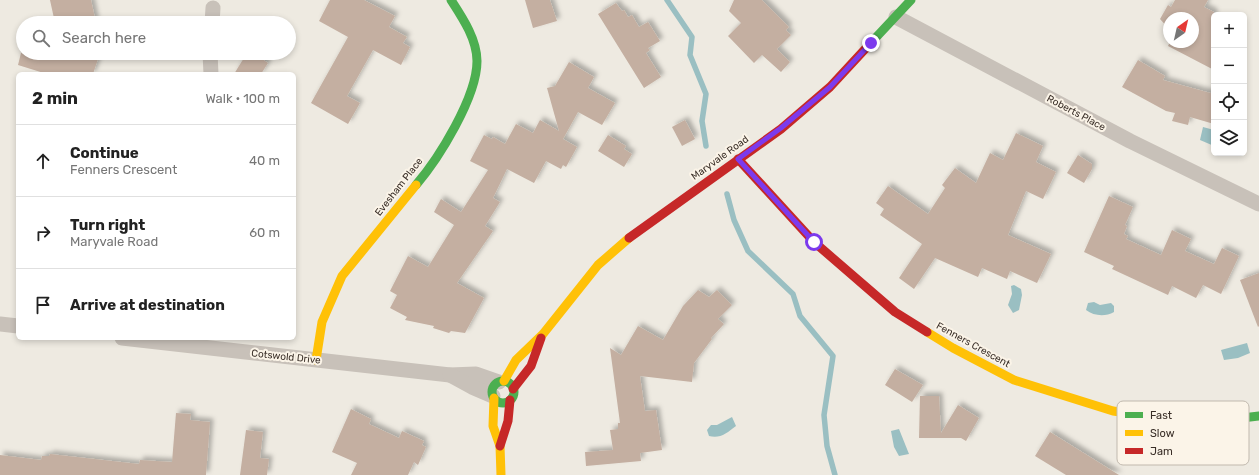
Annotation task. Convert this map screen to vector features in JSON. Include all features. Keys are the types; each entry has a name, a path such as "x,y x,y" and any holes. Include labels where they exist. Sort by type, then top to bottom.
{"street":[{"name":"Evesham Place","path":"316,360 322,322 342,276 423,177 451,132 464,107 473,84 477,60 469,28 451,0"},
{"name":"Maryvale Road","path":"502,382 516,360 543,334 598,265 629,238 781,128 830,87 911,0"},
{"name":"Roberts Place","path":"896,17 1130,141 1259,204"},
{"path":"211,60 212,72"},
{"name":"Fenners Crescent","path":"738,159 814,242 895,312 953,348 1014,380 1117,411"},
{"path":"0,324 16,326"},
{"name":"Maryvale Road","path":"513,389 531,366 543,334"},
{"name":"Cotswold Drive","path":"141,340 450,375 476,374 502,382"},
{"name":"Cotswold Drive","path":"450,375 472,388 494,397"},
{"path":"500,446 508,421 510,400 513,395 511,385 502,382 494,386 493,426 500,446 501,475"},
{"path":"494,397 500,402 510,400"},
{"name":"Fenners Crescent","path":"1249,417 1259,416"}],"water":[{"path":"1203,127 1211,129 1211,145 1200,140"},
{"path":"1014,285 1021,289 1022,295 1019,310 1013,313 1008,305 1012,294 1011,286"},
{"path":"1094,302 1100,305 1111,303 1114,306 1114,312 1107,315 1092,314 1086,310 1088,303"},
{"path":"1247,343 1250,353 1238,358 1224,360 1221,350"},
{"path":"732,417 736,426 720,436 709,436 707,430 711,425 717,425"},
{"path":"899,429 909,454 899,456 894,447 891,431"}],"building":[{"path":"50,0 91,0 94,16 53,16"},
{"path":"330,0 364,0 395,16 389,27 407,37 403,43 410,47 401,65 373,50 347,96 360,103 348,124 311,103 348,37 319,21"},
{"path":"525,0 550,0 557,21 533,28"},
{"path":"734,0 762,0 789,27 786,30 791,35 777,49 790,62 781,72 762,55 754,63 728,36 741,23 729,11"},
{"path":"1175,0 1208,0 1204,7 1214,12 1211,12 1211,68 1172,48 1199,48 1199,12 1164,12 1168,5 1171,7"},
{"path":"616,3 622,11 624,10 628,17 632,15 639,27 648,22 660,41 648,48 650,50 646,53 661,77 644,88 598,14"},
{"path":"1163,14 1163,22 1160,19"},
{"path":"19,60 98,60 94,72 41,72 18,65"},
{"path":"243,60 264,60 268,63 262,72 235,72"},
{"path":"1138,60 1165,76 1163,80 1211,93 1211,123 1190,117 1188,125 1172,121 1175,113 1166,111 1122,87"},
{"path":"569,62 594,77 588,88 615,103 602,125 578,112 563,139 577,147 566,167 563,165 561,169 546,161 534,183 507,169 493,198 500,202 485,226 493,231 457,283 484,298 465,333 451,331 449,333 433,328 434,326 405,320 407,317 390,308 397,295 390,291 408,256 428,267 454,225 434,212 441,199 461,212 488,170 470,161 484,135 492,139 493,137 505,144 516,124 533,133 540,120 559,131 547,88 555,86"},
{"path":"685,120 695,139 682,146 672,127"},
{"path":"1016,133 1043,146 1036,162 1056,172 1043,199 1026,191 1008,235 1051,254 1037,283 1010,271 1007,279 982,268 978,277 935,258 914,289 899,278 922,244 880,215 884,209 876,203 888,186 928,214 945,188 942,185 955,168 976,183 990,153 1003,160"},
{"path":"608,135 626,146 624,149 632,154 624,167 598,151"},
{"path":"1078,155 1092,164 1092,169 1084,183 1067,173"},
{"path":"1109,196 1133,207 1125,225 1127,226 1124,234 1128,236 1126,239 1161,255 1172,230 1191,239 1185,251 1214,264 1222,248 1239,256 1221,294 1203,285 1196,298 1172,286 1168,295 1112,269 1114,266 1084,252"},
{"path":"1259,273 1259,326 1258,327 1240,280"},
{"path":"698,290 709,297 717,290 732,305 718,319 724,324 711,338 712,339 694,363 692,382 640,376 645,411 656,410 662,450 640,453 641,461 586,466 585,452 613,450 610,430 618,429 618,423 620,423 610,348 621,355 638,326 663,340 683,306"},
{"path":"895,369 923,385 912,402 885,385"},
{"path":"920,396 939,396 941,433 958,405 979,418 966,441 961,438 919,438"},
{"path":"351,409 371,419 369,424 399,438 402,431 424,441 422,445 426,447 418,465 414,462 408,475 351,475 357,463 332,452"},
{"path":"176,413 191,414 190,420 210,422 206,475 0,475 0,455 41,460 42,456 49,456 50,454 139,464 140,460 172,462"},
{"path":"246,430 263,432 260,458 269,459 267,475 240,475"},
{"path":"1050,432 1119,475 1066,475 1035,456"}],"waterway":[{"path":"667,0 692,37 690,55 706,94 702,121 706,146"},
{"path":"727,194 734,220 748,251 793,294 800,316 833,356 824,415 827,446 835,475"}],"traffic: fast":[{"path":"416,185 435,159 455,126 471,92 475,76 477,61 472,37 451,0"},
{"path":"867,47 911,0"},
{"path":"503,381 511,384 514,392 511,400 503,403 495,400 492,392 495,384 503,381"},
{"path":"1249,417 1259,416"}],"traffic: slow":[{"path":"316,360 322,322 342,276 416,185"},
{"path":"504,381 516,360 543,334 598,265 629,238"},
{"path":"927,332 953,348 1014,380 1117,412"},
{"path":"494,398 493,426 500,446 501,475"}],"traffic: jam":[{"path":"629,238 781,129 830,87 867,47"},
{"path":"738,159 814,242 895,312 927,332"},
{"path":"513,389 531,366 541,338"},
{"path":"500,446 508,421 510,400"}],"route":[{"path":"814,242 738,159 781,128 830,87 871,43"}]}
